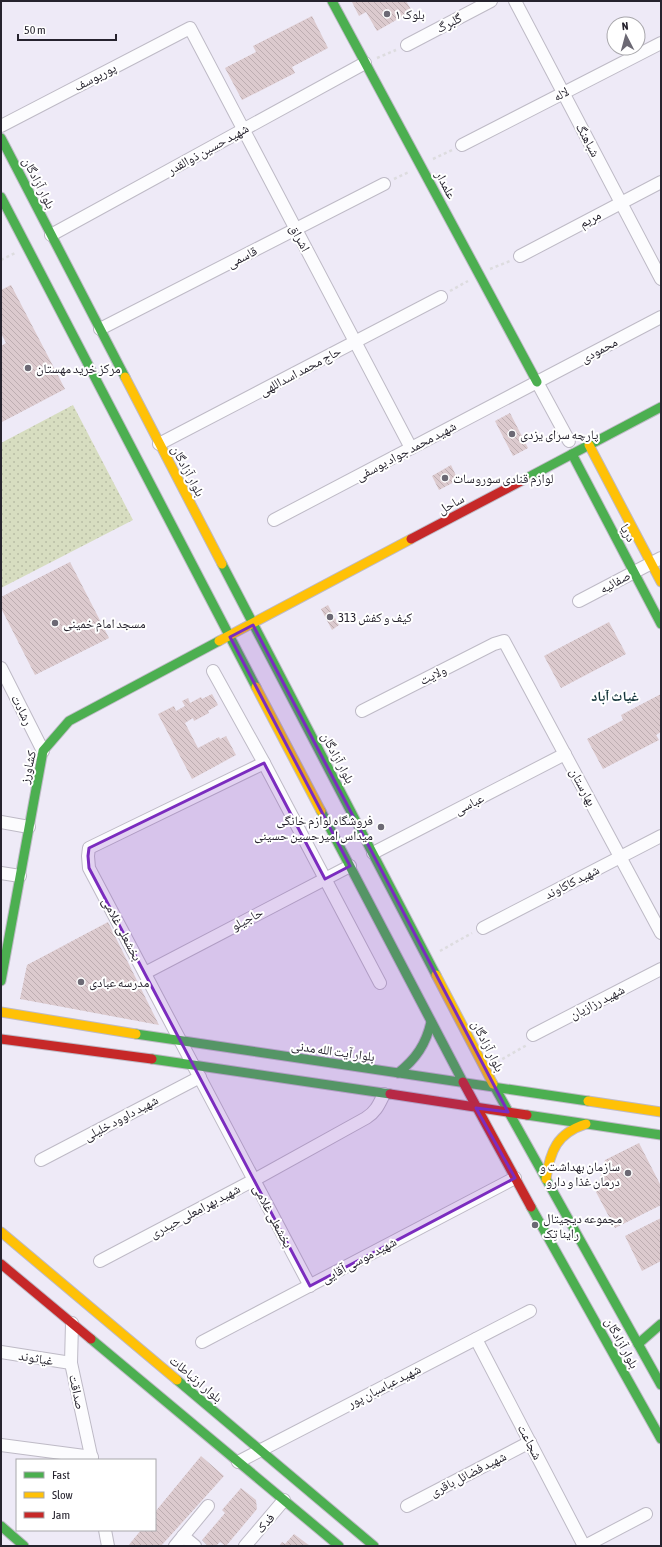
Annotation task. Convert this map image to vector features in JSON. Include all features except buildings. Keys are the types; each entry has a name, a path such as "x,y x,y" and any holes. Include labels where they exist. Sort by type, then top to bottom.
{"street":[{"name":"علمدار","path":"332,1 537,382"},
{"name":"گلبرگ","path":"407,45 491,1"},
{"name":"شباهنگ","path":"515,1 661,279"},
{"name":"پوریوسف","path":"1,126 190,28"},
{"name":"اشراق","path":"190,28 411,448"},
{"name":"لاله","path":"462,145 661,43"},
{"name":"شهید حسین ذوالقدر","path":"51,235 365,63"},
{"name":"بلوار آزادگان","path":"1,138 495,1088 661,1386"},
{"name":"مریم","path":"520,256 661,182"},
{"name":"قاسمی","path":"100,329 384,184"},
{"name":"بلوار آزادگان","path":"1,197 476,1108 661,1440"},
{"name":"حاج محمد اسداللهی","path":"159,444 441,297"},
{"name":"محمودی","path":"537,382 661,317"},
{"path":"537,382 569,441"},
{"name":"شهید محمد جواد یوسفی","path":"274,520 537,382"},
{"name":"ساحل","path":"230,637 661,407"},
{"name":"دریا","path":"590,445 656,561 661,582"},
{"name":"دریا","path":"572,454 661,624"},
{"name":"صفائیه","path":"579,601 656,561"},
{"name":"کشاورز","path":"2,976 43,751 70,721 230,637"},
{"name":"ولایت","path":"362,712 494,644 504,641"},
{"name":"بهارستان","path":"504,641 661,933"},
{"name":"رشادت","path":"1,668 43,751"},
{"path":"213,670 264,763 380,983"},
{"name":"عباسی","path":"373,854 565,754"},
{"name":"بخشعلی غلامی","path":"264,763 90,848 88,856 89,868 310,1286"},
{"path":"1,822 29,827"},
{"name":"شهید کاکاوند","path":"484,928 661,836"},
{"name":"حاجیلو","path":"145,973 350,866"},
{"path":"1,873 20,876"},
{"name":"شهید رزازیان","path":"533,1035 661,969"},
{"name":"بلوار آیت الله مدنی","path":"1,1012 398,1074 661,1112"},
{"path":"398,1074 421,1052 428,1037 432,1022"},
{"path":"1,1039 661,1135"},
{"name":"شهید داوود خلیلی","path":"41,1160 200,1077"},
{"name":"شهید بهرامعلی حیدری","path":"100,1261 254,1180 373,1114 384,1094"},
{"path":"648,1111 661,1104"},
{"path":"546,1179 551,1154 557,1143 575,1126 586,1124"},
{"name":"شهید موسی آقایی","path":"202,1342 515,1178"},
{"name":"بلوار ارتباطات","path":"1,1232 374,1546"},
{"path":"1,1264 339,1546"},
{"name":"شهید عباسبان پور","path":"238,1462 530,1311"},
{"name":"صداقت","path":"72,1323 71,1363 92,1459"},
{"path":"638,1344 661,1324"},
{"name":"شجاعت","path":"476,1339 584,1546"},
{"name":"غیاثوند","path":"1,1352 71,1363"},
{"name":"شهید فضائل باقری","path":"406,1506 530,1442"},
{"path":"1,1445 92,1459"},
{"name":"فدک","path":"245,1546 284,1500"},
{"path":"175,1546 208,1506"},
{"path":"584,1546 646,1514"},
{"path":"1,1526 24,1546"},
{"path":"105,1531 108,1546"},
{"path":"183,1536 195,1546"}],"path":[{"path":"365,63 407,45"},
{"path":"427,957 484,928"},
{"path":"485,1069 529,1045 533,1035"}],"highlighted area":[{"path":"253,625 508,1112 476,1108 515,1178 310,1286 89,868 89,848 264,763 325,879 350,866 230,637"}],"green space":[{"path":"73,405 133,520 1,588 1,443"}],"traffic: fast":[{"path":"332,1 537,382"},
{"path":"1,138 125,377"},
{"path":"1,197 256,687"},
{"path":"525,479 661,407"},
{"path":"572,454 661,624"},
{"path":"222,564 436,975"},
{"path":"1,981 43,751 69,721 219,641"},
{"path":"321,811 463,1082"},
{"path":"398,1073 415,1057 423,1044 431,1022"},
{"path":"136,1034 588,1101"},
{"path":"152,1059 390,1094"},
{"path":"493,1084 661,1385"},
{"path":"527,1115 661,1135"},
{"path":"531,1207 661,1439"},
{"path":"638,1344 661,1324"},
{"path":"91,1339 339,1546"},
{"path":"177,1380 374,1546"},
{"path":"1,1526 24,1546"}],"traffic: slow":[{"path":"125,377 222,564"},
{"path":"589,445 661,582"},
{"path":"219,641 411,539"},
{"path":"256,687 321,811"},
{"path":"436,975 493,1084"},
{"path":"1,1012 136,1034"},
{"path":"588,1101 661,1112"},
{"path":"546,1179 550,1160 557,1144 568,1132 586,1124"},
{"path":"1,1232 177,1380"}],"traffic: jam":[{"path":"411,539 525,479"},
{"path":"1,1039 152,1059"},
{"path":"463,1082 531,1207"},
{"path":"390,1094 527,1115"},
{"path":"1,1264 91,1339"}],"place":[{"name":"بلوک ۱","path":"387,14"},
{"name":"مرکز خرید مهستان","path":"28,368"},
{"name":"پارچه سرای یزدی","path":"512,434"},
{"name":"لوازم قنادی سوروسات","path":"445,478"},
{"name":"کیف و کفش 313","path":"330,617"},
{"name":"مسجد امام خمینی","path":"55,623"},
{"name":"فروشگاه لوازم خانگی میداس امیرحسین حسینی","path":"381,827"},
{"name":"مدرسه عبادی","path":"81,982"},
{"name":"سازمان بهداشت و درمان غذا و دارو","path":"628,1173"},
{"name":"مجموعه دیجیتال راینا تِک","path":"535,1225"}],"district":[{"name":"غیاث آباد","path":"615,696"}]}
